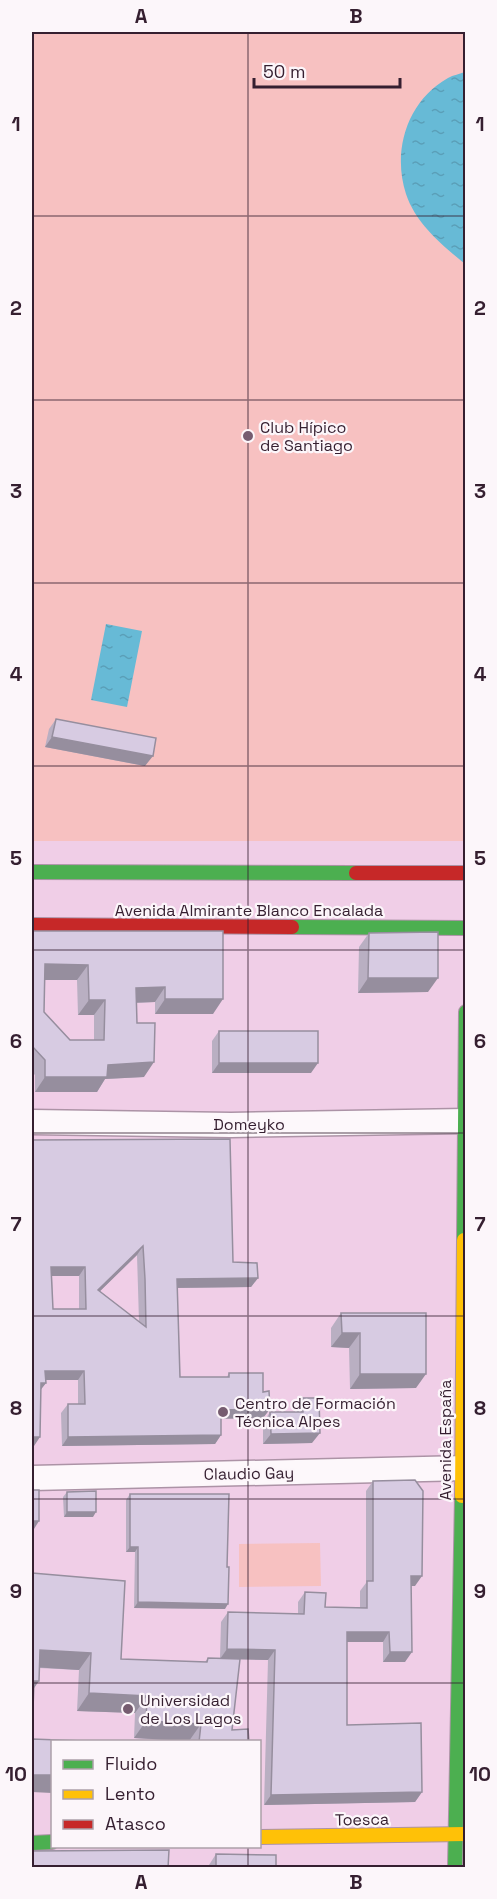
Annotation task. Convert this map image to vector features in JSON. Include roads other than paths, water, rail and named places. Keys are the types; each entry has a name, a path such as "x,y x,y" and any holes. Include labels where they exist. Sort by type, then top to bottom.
{"street":[{"path":"32,872 465,873"},
{"name":"Avenida Almirante Blanco Encalada","path":"32,925 465,928"},
{"name":"Avenida España","path":"455,1868 461,1834 465,1012"},
{"name":"Domeyko","path":"32,1122 231,1125 465,1121"},
{"name":"Claudio Gay","path":"32,1478 464,1468"},
{"name":"Toesca","path":"261,1837 461,1834"},
{"path":"32,1843 51,1842"}],"water":[{"path":"466,72 465,264 439,241 416,215 406,194 401,161 406,128 422,100 448,78"},
{"path":"106,624 142,631 127,707 91,700"}],"place":[{"name":"Club Hípico de Santiago","path":"248,436"},
{"name":"Centro de Formación Técnica Alpes","path":"223,1412"},
{"name":"Universidad de Los Lagos","path":"128,1709"}]}
